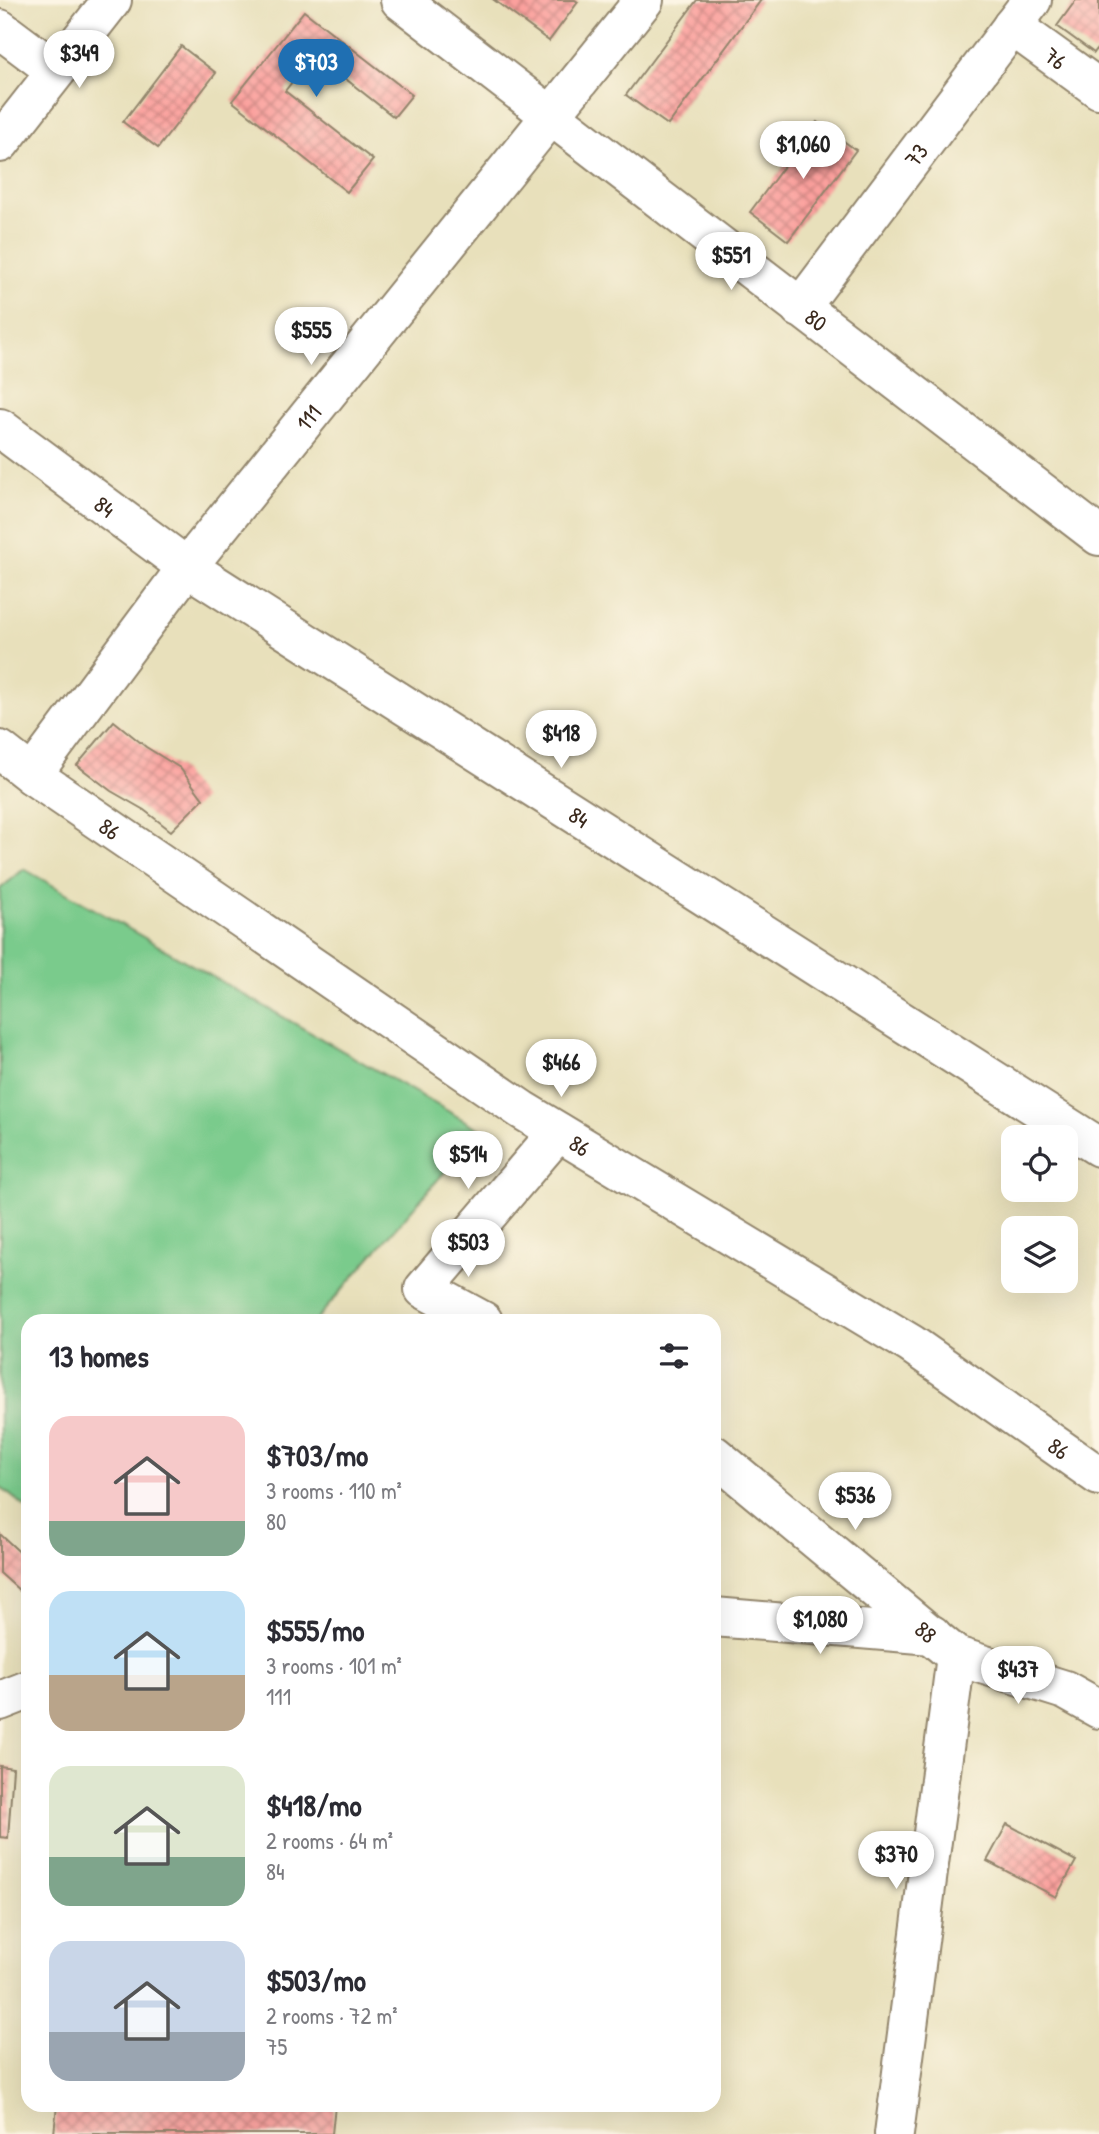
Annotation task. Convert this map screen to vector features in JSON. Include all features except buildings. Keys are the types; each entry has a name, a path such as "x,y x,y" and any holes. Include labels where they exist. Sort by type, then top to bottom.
{"street":[{"path":"0,143 112,0"},
{"name":"80","path":"400,0 1099,536"},
{"name":"111","path":"32,775 187,568 644,0"},
{"name":"76","path":"1022,13 1099,89"},
{"name":"73","path":"800,308 1022,13"},
{"path":"0,29 56,71"},
{"name":"84","path":"0,428 187,568 1099,1147"},
{"name":"86","path":"0,750 32,775 522,1110 911,1344 1099,1476"},
{"path":"470,1314 424,1289 558,1132"},
{"name":"88","path":"721,1461 944,1646 1065,1689 1099,1709"},
{"path":"721,1618 944,1646 894,2134"},
{"path":"0,1701 21,1693"}],"green space":[{"path":"24,869 481,1130 321,1314 21,1314 21,1504 0,1487 0,889"}]}
